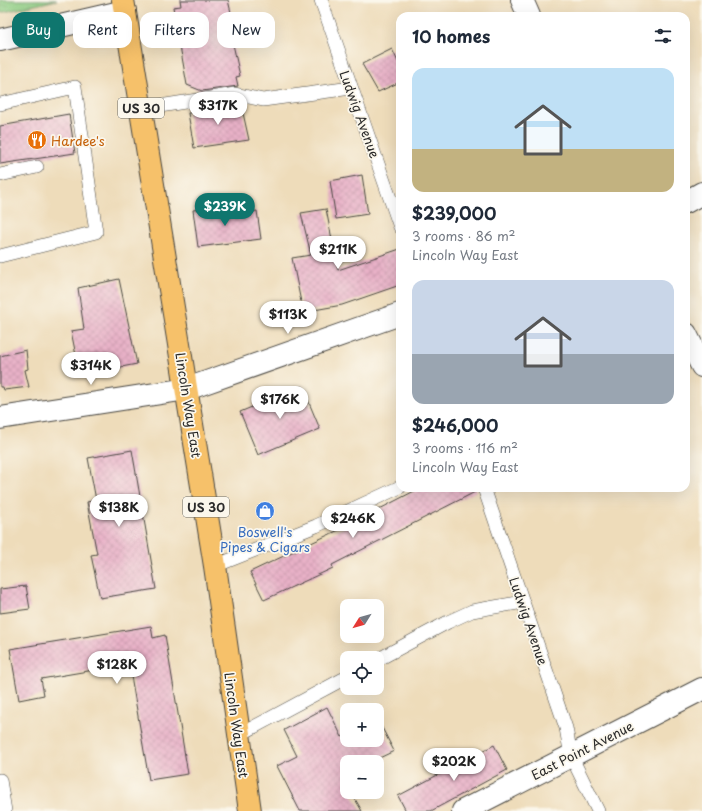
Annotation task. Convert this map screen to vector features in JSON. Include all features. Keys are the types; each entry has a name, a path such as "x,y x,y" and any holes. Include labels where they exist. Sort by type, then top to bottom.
{"highway":[{"name":"Lincoln Way East","path":"124,5 215,566 250,811"}],"street":[{"path":"522,0 527,12"},
{"path":"0,40 124,5"},
{"path":"690,200 702,193"},
{"path":"0,418 187,389 396,315"},
{"path":"690,342 702,366"},
{"name":"East Point Avenue","path":"462,811 702,689"}],"lane":[{"name":"Ludwig Avenue","path":"321,0 396,216"},
{"path":"0,104 75,87 96,232 0,256"},
{"path":"141,109 235,94 263,100 351,88"},
{"path":"0,175 37,166"},
{"path":"215,566 316,526 396,489"},
{"name":"Ludwig Avenue","path":"485,492 566,728 571,756 598,811"},
{"path":"384,656 472,611 523,602"},
{"path":"239,735 340,681"},
{"path":"0,780 5,811"}],"green space":[{"path":"0,0 57,0 0,13"}],"building":[{"path":"180,0 228,0 231,12 217,12 217,48 234,48 240,76 236,77 238,86 202,91 187,85 180,48 209,48 209,12 174,12 173,7 181,6"},
{"path":"392,49 396,58 396,84 378,92 362,64"},
{"path":"235,102 241,104 249,140 194,148 188,113 236,106 229,103"},
{"name":"Hardee's","path":"69,114 75,153 0,164 0,126"},
{"path":"362,175 368,214 336,219 330,181"},
{"path":"223,206 224,216 257,211 261,239 198,247 193,210"},
{"path":"326,209 338,270 396,250 396,286 342,305 303,312 292,258 311,255 301,213"},
{"path":"119,279 137,364 80,375 71,331 84,329 78,288"},
{"path":"26,350 28,369 25,370 29,387 4,390 3,387 0,387 0,356"},
{"path":"302,386 320,429 258,455 240,412"},
{"path":"132,450 156,589 100,598 91,555 97,554 87,502 96,500 88,458"},
{"path":"412,492 475,492 332,565 333,568 264,600 250,572 345,527"},
{"path":"26,586 30,609 0,613 0,589"},
{"path":"151,626 153,638 165,635 188,774 149,780 129,664 41,679 44,695 19,700 10,649"},
{"path":"327,707 340,733 340,747 384,747 384,732 394,751 384,756 340,755 340,799 355,799 362,811 300,811 277,766 297,756 284,730"},
{"path":"494,745 507,770 431,811 406,811 398,796"}],"place":[{"name":"Hardee's","path":"37,140"},
{"name":"Boswell's Pipes & Cigars","path":"265,511"}]}
